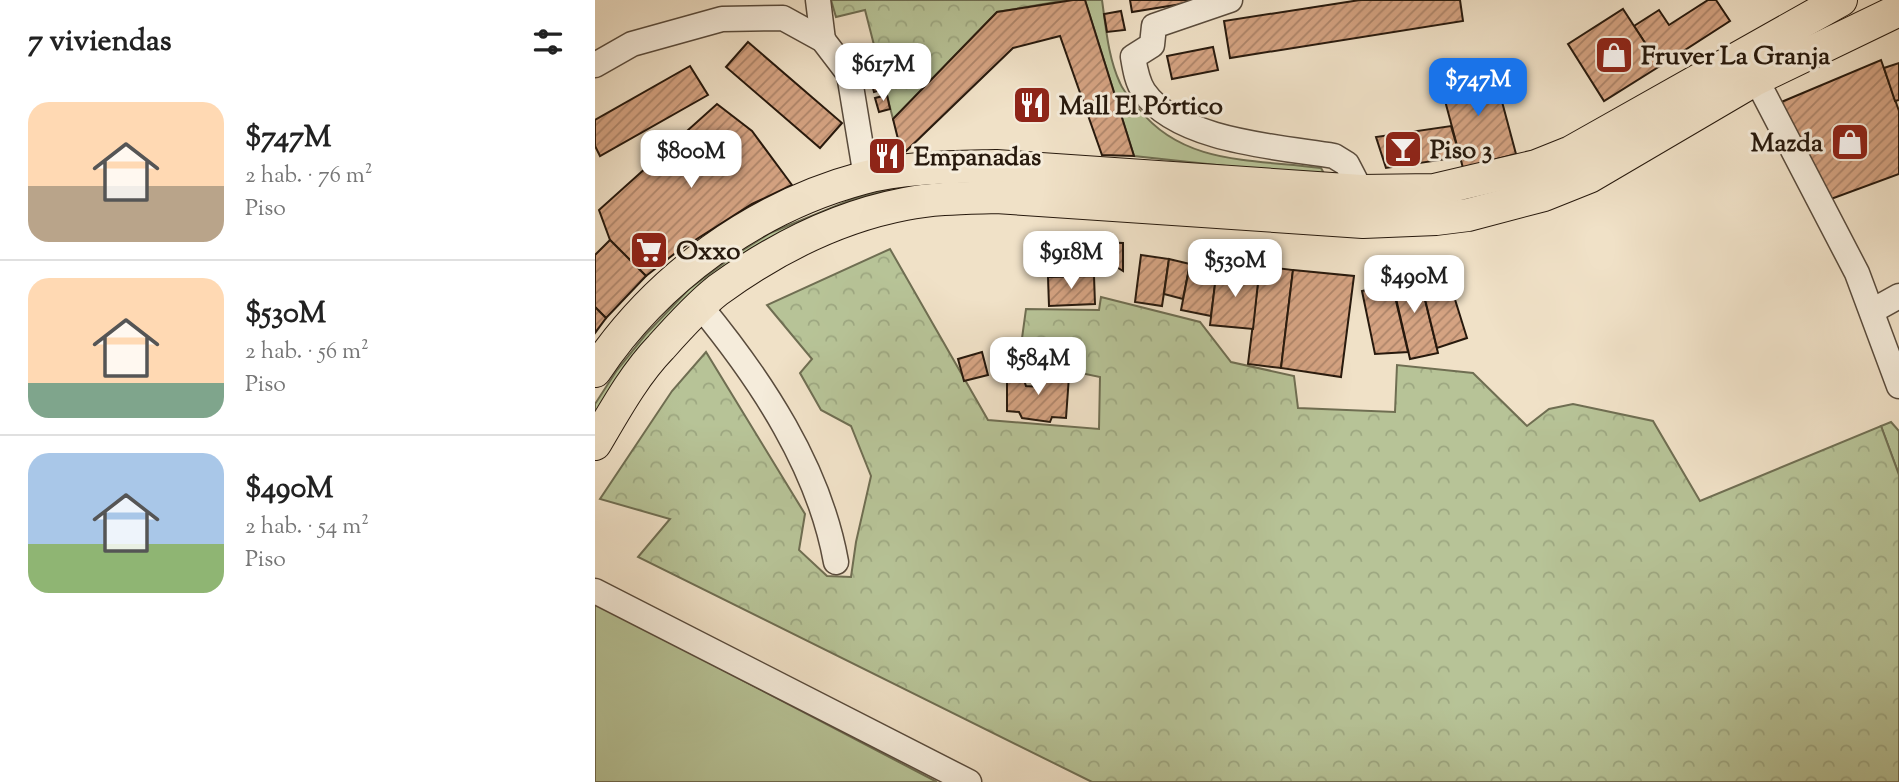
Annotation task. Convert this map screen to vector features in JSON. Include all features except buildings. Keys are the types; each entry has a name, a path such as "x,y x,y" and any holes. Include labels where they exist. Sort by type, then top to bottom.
{"main road":[{"path":"595,444 628,388 652,358 716,292 780,250 838,223 905,204 953,198 996,197 1363,222 1468,215 1544,195 1588,177 1644,129 1841,0"},
{"path":"595,371 628,326 690,266 760,219 814,194 866,177 996,166 1361,191 1434,190 1536,166 1644,129 1899,10"}],"street":[{"path":"818,0 823,40"},
{"path":"1230,0 1154,26 1152,45 1133,57 1135,74 1144,92 1161,110 1185,124 1219,136 1334,156 1346,164 1361,191"},
{"path":"595,65 632,44 722,19 783,18 823,40 849,74 866,177"},
{"path":"1756,79 1857,273 1899,387"},
{"path":"1872,311 1899,296"},
{"path":"701,307 720,330 778,415 811,477 830,528 836,562"},
{"path":"595,591 969,782"}],"green space":[{"path":"831,0 1067,0 997,12 893,119 865,10 836,17"},
{"path":"1085,0 1102,0 1110,53 1120,83 1157,128 1177,141 1199,150 1246,160 1321,168 1326,177 1134,156"},
{"path":"963,178 1543,183 1430,208 962,185 773,238 595,414 595,404 617,370 646,334 689,289 735,255 770,233 853,199 913,183"},
{"path":"890,249 988,420 1099,429 1100,377 1019,360 1026,309 1099,310 1101,297 1200,322 1231,362 1294,376 1298,408 1395,412 1397,365 1473,373 1527,426 1549,409 1573,404 1653,421 1700,501 1881,426 1899,475 1899,782 1092,782 638,557 670,519 600,499 672,391 706,352 805,514 799,550 827,576 851,577 871,476 851,426 821,410 800,373 812,359 767,305"},
{"path":"1891,422 1899,431 1899,475 1881,426"},
{"path":"595,603 937,782 595,782"}],"place":[{"name":"Fruver La Granja","path":"1614,55"},
{"name":"Mall El Pórtico","path":"1032,105"},
{"name":"Mazda","path":"1850,142"},
{"name":"Piso 3","path":"1403,149"},
{"name":"Empanadas","path":"887,156"},
{"name":"Oxxo","path":"649,250"}]}
